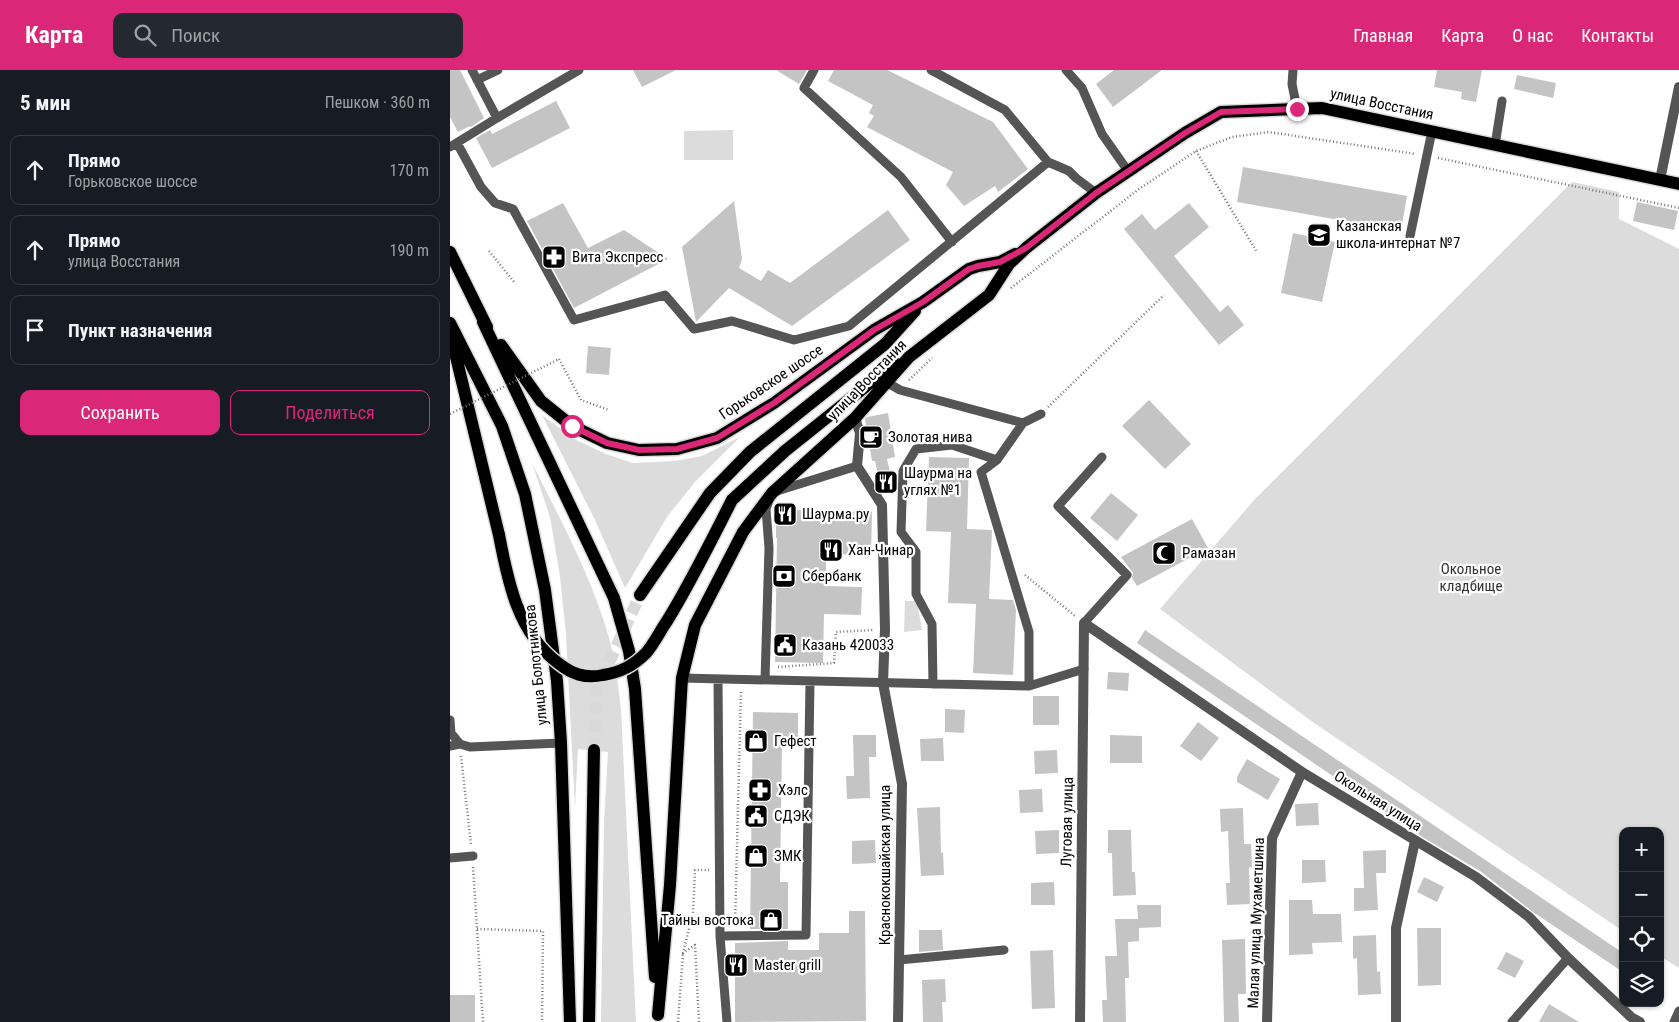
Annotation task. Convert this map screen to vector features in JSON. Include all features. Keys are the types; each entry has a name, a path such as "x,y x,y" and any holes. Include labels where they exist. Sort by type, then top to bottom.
{"main road":[{"name":"улица Восстания","path":"658,1018 670,885 682,678 695,625 718,584 743,532 772,493 855,418 909,357 989,295 1009,264 1026,248 1096,193 1185,133 1221,112 1322,108 1679,184"},
{"name":"улица Восстания","path":"923,302 969,269 1000,262 1026,248"},
{"name":"Горьковское шоссе","path":"450,252 483,322 541,401 572,426 607,443 639,450 677,449 717,438 774,403 874,330 923,302"},
{"path":"640,595 710,492 750,452 885,344 923,302"},
{"path":"483,322 614,598 629,651 635,689 658,1018"},
{"name":"улица Болотникова","path":"450,323 502,426 525,494 544,590 557,682 561,743 570,1022"},
{"path":"450,331 515,603 529,633 548,655 570,672 592,677 619,672 634,664 647,651 676,605 732,500 784,451 886,371 909,357"},
{"path":"589,1022 594,750"}],"street":[{"path":"1660,180 1679,87"},
{"path":"855,418 860,433 858,466"},
{"name":"Краснококшайская улица","path":"858,466 882,505 884,629 882,683 902,784 898,1022"},
{"name":"Луговая улица","path":"1080,1022 1084,623"},
{"name":"Окольная улица","path":"1084,623 1302,772 1476,877 1529,917 1568,958 1631,1017 1640,1022"},
{"name":"Малая улица Мухаметшина","path":"1267,1022 1272,838 1302,772"},
{"path":"1396,1022 1396,928 1415,841"}],"lane":[{"path":"472,70 496,118"},
{"path":"477,80 498,70"},
{"path":"579,70 453,145 481,187 495,203 513,210 574,320 665,295 694,329 732,321 794,340 849,326 1048,162"},
{"path":"814,70 804,88 901,177 952,242"},
{"path":"931,70 1005,110 1048,162 1069,171 1096,193"},
{"path":"1066,70 1082,88 1102,134 1128,171"},
{"path":"1293,70 1292,84 1297,109"},
{"path":"1495,145 1502,101"},
{"path":"1410,236 1432,131"},
{"path":"886,382 900,390 1023,423"},
{"path":"1029,686 1029,632 980,472 997,460 1023,423 1041,414"},
{"path":"933,684 932,624 916,594 916,552 901,532 903,471 916,449 952,445 997,460"},
{"path":"1084,623 1127,575 1058,506 1102,457"},
{"path":"765,680 769,548 766,509 772,493 858,466"},
{"path":"682,678 1029,686 1084,669"},
{"path":"718,679 720,936 726,1022"},
{"path":"720,936 806,935 810,682"},
{"path":"450,720 452,733 460,744"},
{"path":"450,746 460,744 470,747 561,743"},
{"path":"450,858 473,856"},
{"path":"899,960 1004,950"},
{"path":"1512,1022 1568,958"},
{"path":"1674,1022 1679,1011"}],"path":[{"path":"1009,290 1139,189 1196,151 1232,137 1270,132 1427,156 1679,208"},
{"path":"1196,151 1257,252"},
{"path":"489,251 515,283"},
{"path":"1041,414 1164,295"},
{"path":"900,390 936,354"},
{"path":"450,414 559,359 581,400 609,410"},
{"path":"1008,561 1084,623"},
{"path":"765,668 834,663 836,632 884,629"},
{"path":"735,936 742,680"},
{"path":"460,744 473,856 483,1022"},
{"path":"678,1022 683,953 693,914 695,870 714,870"},
{"path":"477,929 543,931 542,1022"},
{"path":"683,953 695,946 699,1022"}],"green space":[{"path":"733,130 733,160 684,160 684,131"},
{"name":"Окольное кладбище","path":"1572,182 1619,192 1619,219 1679,249 1679,968 1664,959 1664,827 1619,827 1619,928 1314,723 1160,609 1255,499"},
{"path":"542,415 576,440 606,454 633,463 675,461 702,456 740,437 695,482 667,517 625,588 595,520"},
{"path":"532,463 585,571 602,615 615,665 621,709 636,1022 601,1022 604,822 608,752 578,749 575,808 566,634 560,577 550,517"},
{"path":"905,601 917,601 922,630 904,632"}],"building":[{"path":"450,70 460,70 484,118 471,127 458,132 450,117"},
{"path":"633,70 676,70 642,87"},
{"path":"776,70 807,70 799,84"},
{"path":"834,70 887,70 993,122 1028,169 998,192 995,186 964,206 946,185 953,172 867,127 874,116 869,113 873,105 828,81"},
{"path":"1114,70 1162,70 1113,107 1096,84"},
{"path":"1437,70 1482,70 1476,102 1461,99 1462,92 1434,87"},
{"path":"1517,75 1556,83 1553,98 1514,89"},
{"path":"556,101 570,128 492,168 476,138 490,130 492,134"},
{"name":"Казанская школа-интернат №7","path":"1243,167 1407,196 1401,231 1237,202"},
{"path":"734,201 742,259 739,268 761,281 768,270 790,283 888,210 910,240 792,326 729,288 696,322 682,247"},
{"path":"1637,202 1678,211 1674,230 1633,221"},
{"path":"563,203 588,248 624,230 668,259 574,308 527,221"},
{"path":"1189,203 1209,227 1174,256 1220,312 1228,305 1244,325 1219,345 1124,229 1142,214 1155,230"},
{"path":"1293,233 1335,242 1322,302 1281,293"},
{"path":"588,346 611,348 609,375 586,373"},
{"path":"1149,400 1191,444 1165,469 1122,426"},
{"path":"888,413 895,457 887,459 894,490 882,493 875,461 872,461 865,419"},
{"path":"929,457 969,458 967,529 992,530 989,599 1013,600 1016,610 1013,675 973,673 976,604 948,603 951,532 926,531"},
{"path":"1111,493 1138,515 1117,541 1090,518"},
{"path":"776,508 872,512 871,555 826,554 826,586 862,587 861,615 824,614 823,663 775,662"},
{"name":"Рамазан","path":"1192,519 1208,548 1137,586 1132,578 1133,573 1121,557"},
{"path":"1145,630 1619,950 1619,969 1533,912 1480,871 1424,838 1137,643"},
{"path":"1108,672 1129,673 1128,691 1107,689"},
{"path":"1033,696 1059,696 1059,725 1033,725"},
{"path":"945,709 965,710 964,733 945,732"},
{"path":"753,712 798,713 798,743 782,742 780,882 788,882 788,929 750,929"},
{"path":"1198,722 1219,738 1201,761 1180,746"},
{"path":"853,735 876,735 876,757 869,757 870,798 847,799 846,776 854,776"},
{"path":"1110,735 1142,736 1142,763 1110,763"},
{"path":"943,738 944,761 921,761 920,739"},
{"path":"1057,750 1058,773 1035,774 1034,751"},
{"path":"1247,759 1280,779 1268,800 1237,782 1237,777"},
{"path":"1042,789 1043,812 1020,813 1019,790"},
{"path":"1318,803 1319,825 1296,826 1295,804"},
{"path":"940,807 941,853 943,852 944,875 921,876 917,808"},
{"path":"1243,808 1244,844 1251,844 1252,867 1249,867 1250,904 1227,905 1226,883 1230,883 1228,831 1221,832 1220,809"},
{"path":"1059,830 1059,853 1036,854 1035,831"},
{"path":"1108,830 1131,830 1132,872 1135,872 1136,895 1113,896 1112,853 1108,853"},
{"path":"875,840 876,863 852,864 852,841"},
{"path":"1386,850 1386,873 1376,873 1378,910 1354,911 1354,888 1364,888 1363,851"},
{"path":"1302,860 1325,860 1326,882 1302,883"},
{"path":"1424,877 1444,887 1437,902 1417,892"},
{"path":"1054,882 1055,905 1031,905 1031,883"},
{"path":"1289,900 1312,900 1313,914 1341,914 1342,942 1312,943 1313,954 1289,955"},
{"path":"1137,905 1161,905 1161,927 1139,928 1139,941 1128,942 1129,978 1125,978 1126,1022 1103,1022 1102,1000 1107,1000 1105,956 1117,956 1115,919 1138,919"},
{"path":"849,911 865,911 866,1021 735,1022 735,943 788,941 788,950 819,950 819,933 849,933"},
{"path":"1417,928 1441,928 1441,985 1418,986"},
{"path":"919,930 942,930 943,950 919,952"},
{"path":"1376,935 1377,972 1380,971 1381,994 1358,995 1357,958 1353,959 1353,936"},
{"path":"1245,939 1246,994 1238,994 1239,1022 1224,1022 1222,940"},
{"path":"1053,950 1055,1008 1032,1009 1030,951"},
{"path":"1506,952 1524,961 1515,978 1497,969"},
{"path":"945,979 946,1002 942,1002 943,1022 923,1022 922,980"},
{"path":"450,995 475,995 475,1022 450,1022"},
{"path":"1549,1004 1579,1022 1539,1022"}],"tunnel":[{"path":"594,750 597,689 640,595"}],"place":[{"name":"Казанская школа-интернат №7","path":"1319,235"},
{"name":"Вита Экспресс","path":"554,257"},
{"name":"Золотая нива","path":"871,437"},
{"name":"Шаурма на углях №1","path":"886,482"},
{"name":"Шаурма.ру","path":"785,514"},
{"name":"Хан-Чинар","path":"831,550"},
{"name":"Рамазан","path":"1164,553"},
{"name":"Сбербанк","path":"784,576"},
{"name":"Казань 420033","path":"785,645"},
{"name":"Гефест","path":"756,741"},
{"name":"Хэлс","path":"760,790"},
{"name":"СДЭК","path":"756,816"},
{"name":"ЗМК","path":"756,856"},
{"name":"Тайны востока","path":"771,920"},
{"name":"Master grill","path":"736,965"}],"route":[{"path":"572,426 607,443 639,450 677,449 717,438 774,403 874,330 923,302 969,269 1000,262 1026,248 1096,193 1185,133 1221,112 1297,109"}]}
